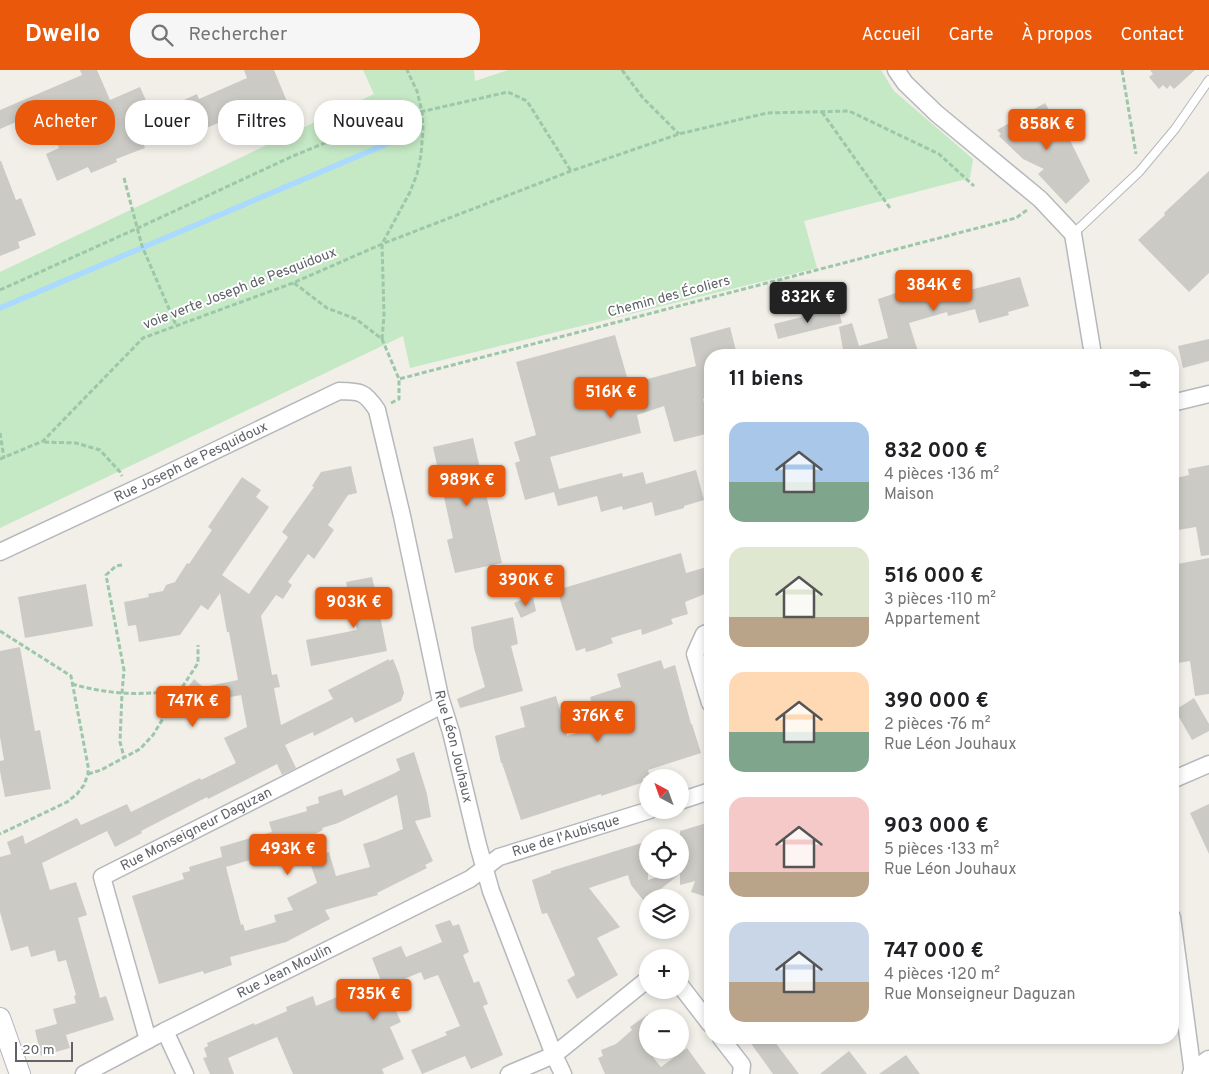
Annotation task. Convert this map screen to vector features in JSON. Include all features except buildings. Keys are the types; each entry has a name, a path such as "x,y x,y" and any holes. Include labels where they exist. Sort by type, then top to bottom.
{"main road":[{"path":"1194,1074 1209,1062"}],"street":[{"path":"896,70 905,83 936,113 1040,199 1073,234 1092,349"},
{"name":"Rue Joseph de Pesquidoux","path":"0,552 339,391 356,391 369,398 377,410"},
{"path":"1179,401 1209,394"},
{"name":"Rue Léon Jouhaux","path":"377,410 402,516 442,705 451,732 484,868 494,900 563,1074"},
{"path":"704,634 695,654 704,683"},
{"name":"Rue Monseigneur Daguzan","path":"148,1040 102,877 442,705"},
{"path":"1179,777 1209,764"},
{"path":"689,798 704,793"},
{"name":"Rue de l'Aubisque","path":"484,868 499,857 639,813"},
{"name":"Rue Jean Moulin","path":"84,1074 165,1031 470,879 484,868"},
{"path":"1179,967 1194,1074"},
{"path":"510,1074 554,1055 639,986"},
{"path":"689,997 704,1016"},
{"path":"0,1018 9,1053 20,1074"},
{"path":"165,1031 184,1074"},
{"path":"726,1044 742,1065 741,1074"}],"lane":[{"path":"1073,234 1139,172 1175,129 1209,80"}],"path":[{"path":"407,70 419,100"},
{"path":"622,70 643,98 679,134"},
{"path":"1122,70 1139,172"},
{"path":"377,410 399,399 398,379 382,339 384,314 382,244 410,192 417,174 423,138 422,112 508,92 527,101 571,171"},
{"name":"voie verte Joseph de Pesquidoux","path":"2,459 43,442 143,338 293,282 382,244 571,171 679,134 767,113 849,111 939,154 974,186"},
{"path":"822,112 890,208"},
{"path":"0,290 319,145"},
{"path":"124,178 142,246 176,325"},
{"name":"Chemin des Écoliers","path":"398,379 1016,218 1040,199"},
{"path":"293,282 327,308 356,319 382,339"},
{"path":"0,434 2,459"},
{"path":"43,442 76,443 100,450 120,472 130,491"},
{"path":"122,565 116,566 106,575 124,670 120,742 124,757"},
{"path":"0,631 71,676 88,766 88,774 84,785 67,802 0,834"},
{"path":"88,774 101,770 140,749 153,735 198,664 198,645"},
{"path":"72,684 85,688 122,693 150,693 181,689"}],"green space":[{"path":"363,70 474,70 475,81 508,70 881,70 894,91 973,159 970,178 804,221 817,268 410,368 403,336 0,528 0,272 267,145 304,145 304,127 314,123 314,145 422,145 422,100 361,100 374,94"}],"waterway":[{"path":"0,308 384,145"}]}
